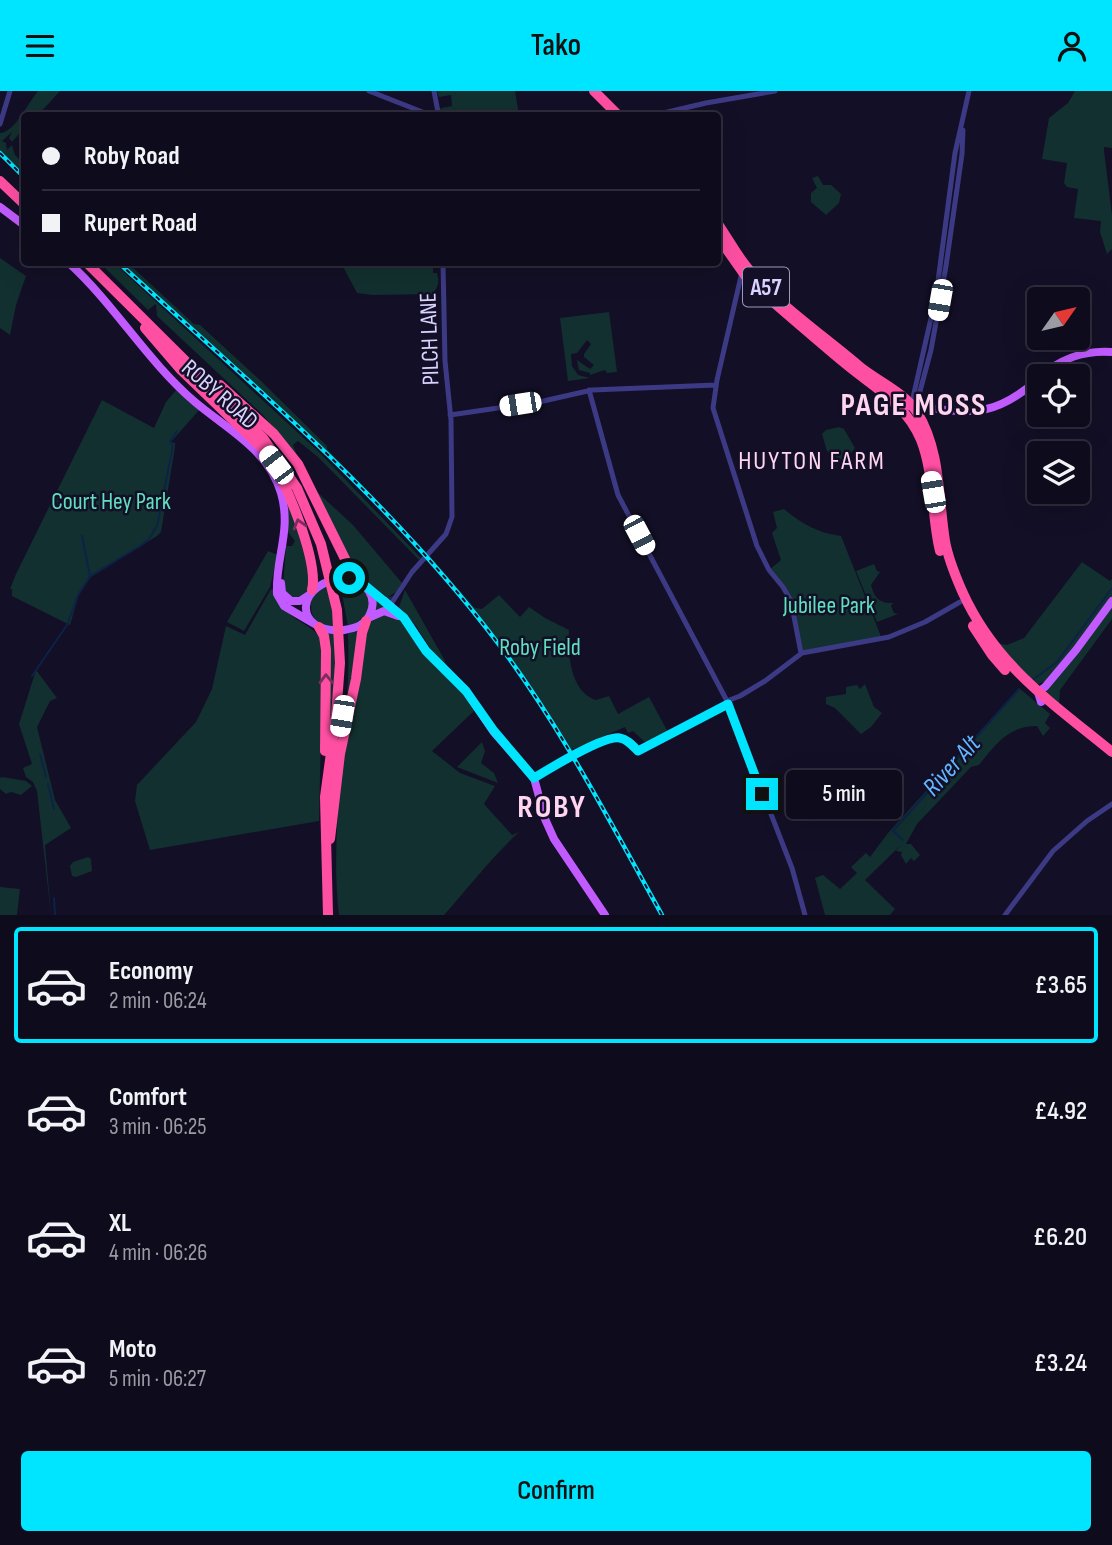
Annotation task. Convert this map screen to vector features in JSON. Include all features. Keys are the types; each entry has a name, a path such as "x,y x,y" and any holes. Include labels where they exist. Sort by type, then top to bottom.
{"highway":[{"path":"594,91 619,112"},
{"path":"604,91 621,112"},
{"path":"0,174 21,194"},
{"path":"0,181 21,201"},
{"name":"A57","path":"721,229 744,270"},
{"name":"A57","path":"721,241 744,270 813,331 875,379 911,402 924,429 936,468 945,543 955,576 969,606 988,637 1036,696 1112,752"},
{"path":"93,266 274,434 291,455 314,495 352,579"},
{"path":"93,266 172,361 266,452 276,465 290,493 297,516 314,577 314,590"},
{"path":"93,266 262,438 286,469 314,523 333,588 340,636 339,691 325,797 328,915"},
{"path":"206,373 267,435 291,466 319,521 333,563 342,609 346,663 327,842"},
{"name":"A57","path":"911,402 910,419 921,440 933,492 939,547 960,602 992,655 1112,761"},
{"path":"327,842 340,754 356,678 362,633 367,619"},
{"path":"319,627 324,636 326,650 327,707 323,795 333,915"}],"main road":[{"path":"0,206 21,223"},
{"name":"ROBY ROAD","path":"72,266 192,400 258,452 270,466 281,493 286,517 276,590 279,599 288,609 319,627"},
{"path":"1055,364 1073,356 1112,352"},
{"path":"911,402 937,408 971,411 990,409 1015,398 1027,388"},
{"path":"911,402 937,408"},
{"path":"911,402 921,440"},
{"path":"924,429 928,413 937,408"},
{"name":"ROBY ROAD","path":"281,563 281,588 285,597 298,602 314,590"},
{"path":"390,606 355,628 319,627 307,611 314,590 352,579 390,606 425,656 466,691 494,731 534,778 545,819 554,839 606,915"},
{"path":"367,619 373,603 368,590"},
{"path":"1036,696 1082,642 1112,601"}],"street":[{"path":"0,124 10,91"},
{"path":"369,91 422,112"},
{"path":"434,91 438,112"},
{"path":"667,112 775,91"},
{"path":"911,402 934,305 955,153 969,91"},
{"name":"PILCH LANE","path":"398,593 444,536 451,523 453,510 443,266"},
{"path":"744,270 716,384 714,415 762,559 791,601 801,653"},
{"path":"450,415 539,402 589,390 716,384"},
{"path":"589,390 618,495 727,702 790,865 805,915"},
{"path":"390,606 398,593"},
{"path":"390,606 398,593"},
{"path":"534,778 574,755 616,738 626,740 638,751 740,696 801,653 889,637 921,625 960,602"},
{"path":"1005,915 1053,851 1087,821 1112,804"}],"green space":[{"path":"38,91 60,91 41,112 23,112"},
{"path":"437,91 515,91 518,112 442,112 441,108 452,106 451,95 439,97"},
{"path":"1075,91 1112,91 1112,148 1104,147 1112,215 1112,249 1107,254 1100,232 1101,221 1074,218 1078,189 1067,187 1064,183 1067,163 1042,159 1049,118 1068,103"},
{"path":"21,115 21,132 12,142 9,138 12,132 2,141 6,143 7,150 12,145 15,155 21,161 21,170 0,150 0,133 11,128"},
{"path":"818,176 823,185 831,185 841,194 839,203 826,215 811,202 811,193 817,188 812,178"},
{"path":"0,258 26,276 10,335 0,328"},
{"path":"103,266 117,266 320,453 421,558 419,560 318,457 298,441 293,445 297,455 263,415 157,316 156,304 148,310"},
{"name":"Roby Field","path":"125,266 131,266 261,381 327,446 475,608 482,609 499,595 520,617 529,607 569,630 572,670 580,688 596,700 609,696 618,714 649,697 669,734 647,744 633,731 628,733 625,727 571,750 525,680 475,614 421,552 364,491"},
{"path":"343,266 433,266 433,273 437,273 438,283 433,294 357,293"},
{"path":"609,312 617,372 607,373 605,370 590,375 579,370 577,360 590,369 594,365 584,357 591,344 587,340 577,353 571,354 572,366 578,375 590,378 568,381 560,318"},
{"name":"Court Hey Park","path":"177,389 200,409 171,442 175,443 175,447 161,532 91,577 79,594 70,625 12,596 10,589 16,574 102,400 154,428 166,402"},
{"path":"839,427 844,429 855,448 846,460 840,463 827,451 822,434 826,430"},
{"path":"316,491 353,525 402,583 396,592 388,597 394,596 391,600 373,591 360,580"},
{"path":"287,500 305,554 311,587 303,599 288,598 283,586 286,546 292,546 295,541 287,531"},
{"name":"Jubilee Park","path":"784,509 811,527 841,536 882,639 801,653 791,601 769,570 781,560 772,533 777,528 773,512"},
{"path":"268,551 278,555 270,587 244,631 227,622"},
{"path":"1082,562 1110,581 1112,579 1112,619 1060,690 1059,705 1047,695 1046,681 1036,685 996,643 1007,645 1024,638"},
{"path":"874,564 880,572 871,585 874,593 881,601 893,603 891,606 894,613 898,614 877,622 856,571"},
{"path":"348,581 365,588 371,607 363,621 348,627 340,582"},
{"path":"329,584 337,652 329,744 326,634 334,634 314,618 311,602 313,594"},
{"path":"271,589 284,608 316,632 323,644 319,821 150,850 135,801 137,785 196,722 212,689 226,626 245,635"},
{"path":"405,590 444,659 446,665 399,607"},
{"path":"373,594 400,619 425,656 450,676 476,709 432,751 460,773 495,786 484,804 512,835 519,832 444,915 339,915 336,844 347,703 348,633 364,626"},
{"path":"36,670 57,698 50,701 37,727 55,800 71,828 45,845 51,915 37,791 33,782 26,777 23,768 32,764 19,724"},
{"path":"865,684 874,707 882,713 871,727 861,734 835,708 826,704 826,697 846,694 846,687 857,685 860,689"},
{"path":"1019,688 1050,714 1045,723 1050,728 1043,736 1037,726 1018,729 1003,738 979,765 971,767 917,824 906,844 911,844 920,855 914,861 911,858 906,864 902,852 896,851 900,846 865,880 895,909 890,915 825,915 815,878 823,875 840,889 857,873 851,867 866,853 870,857 888,833"},
{"path":"482,742 485,751 481,763 494,773 498,783 457,767"},
{"path":"2,777 26,781 32,786 21,795 11,792 6,794 0,789"},
{"path":"88,857 91,859 92,871 72,876 70,866 73,862"},
{"path":"0,887 20,889 17,915 0,915"}],"waterway":[{"path":"32,676 67,625 78,595 90,576 140,546 149,539 157,526 173,446 170,442 177,431"},
{"path":"82,536 90,576"},
{"name":"River Alt","path":"1031,681 1057,662 1112,588"},
{"name":"River Alt","path":"903,840 893,831 1019,689"},
{"path":"40,754 46,777"},
{"path":"48,784 54,809"},
{"path":"54,898 55,915"}],"railway":[{"path":"0,153 21,174"},
{"path":"122,266 317,444 411,539 455,590 497,642 542,707 584,775 662,915"}],"district":[{"name":"PAGE MOSS","path":"914,404"},
{"name":"HUYTON FARM","path":"812,460"},
{"name":"ROBY","path":"552,806"}],"route":[{"path":"349,578 362,583 404,618 426,651 466,691 494,731 534,778 574,755 615,738 626,740 638,751 728,704 762,794"}]}
